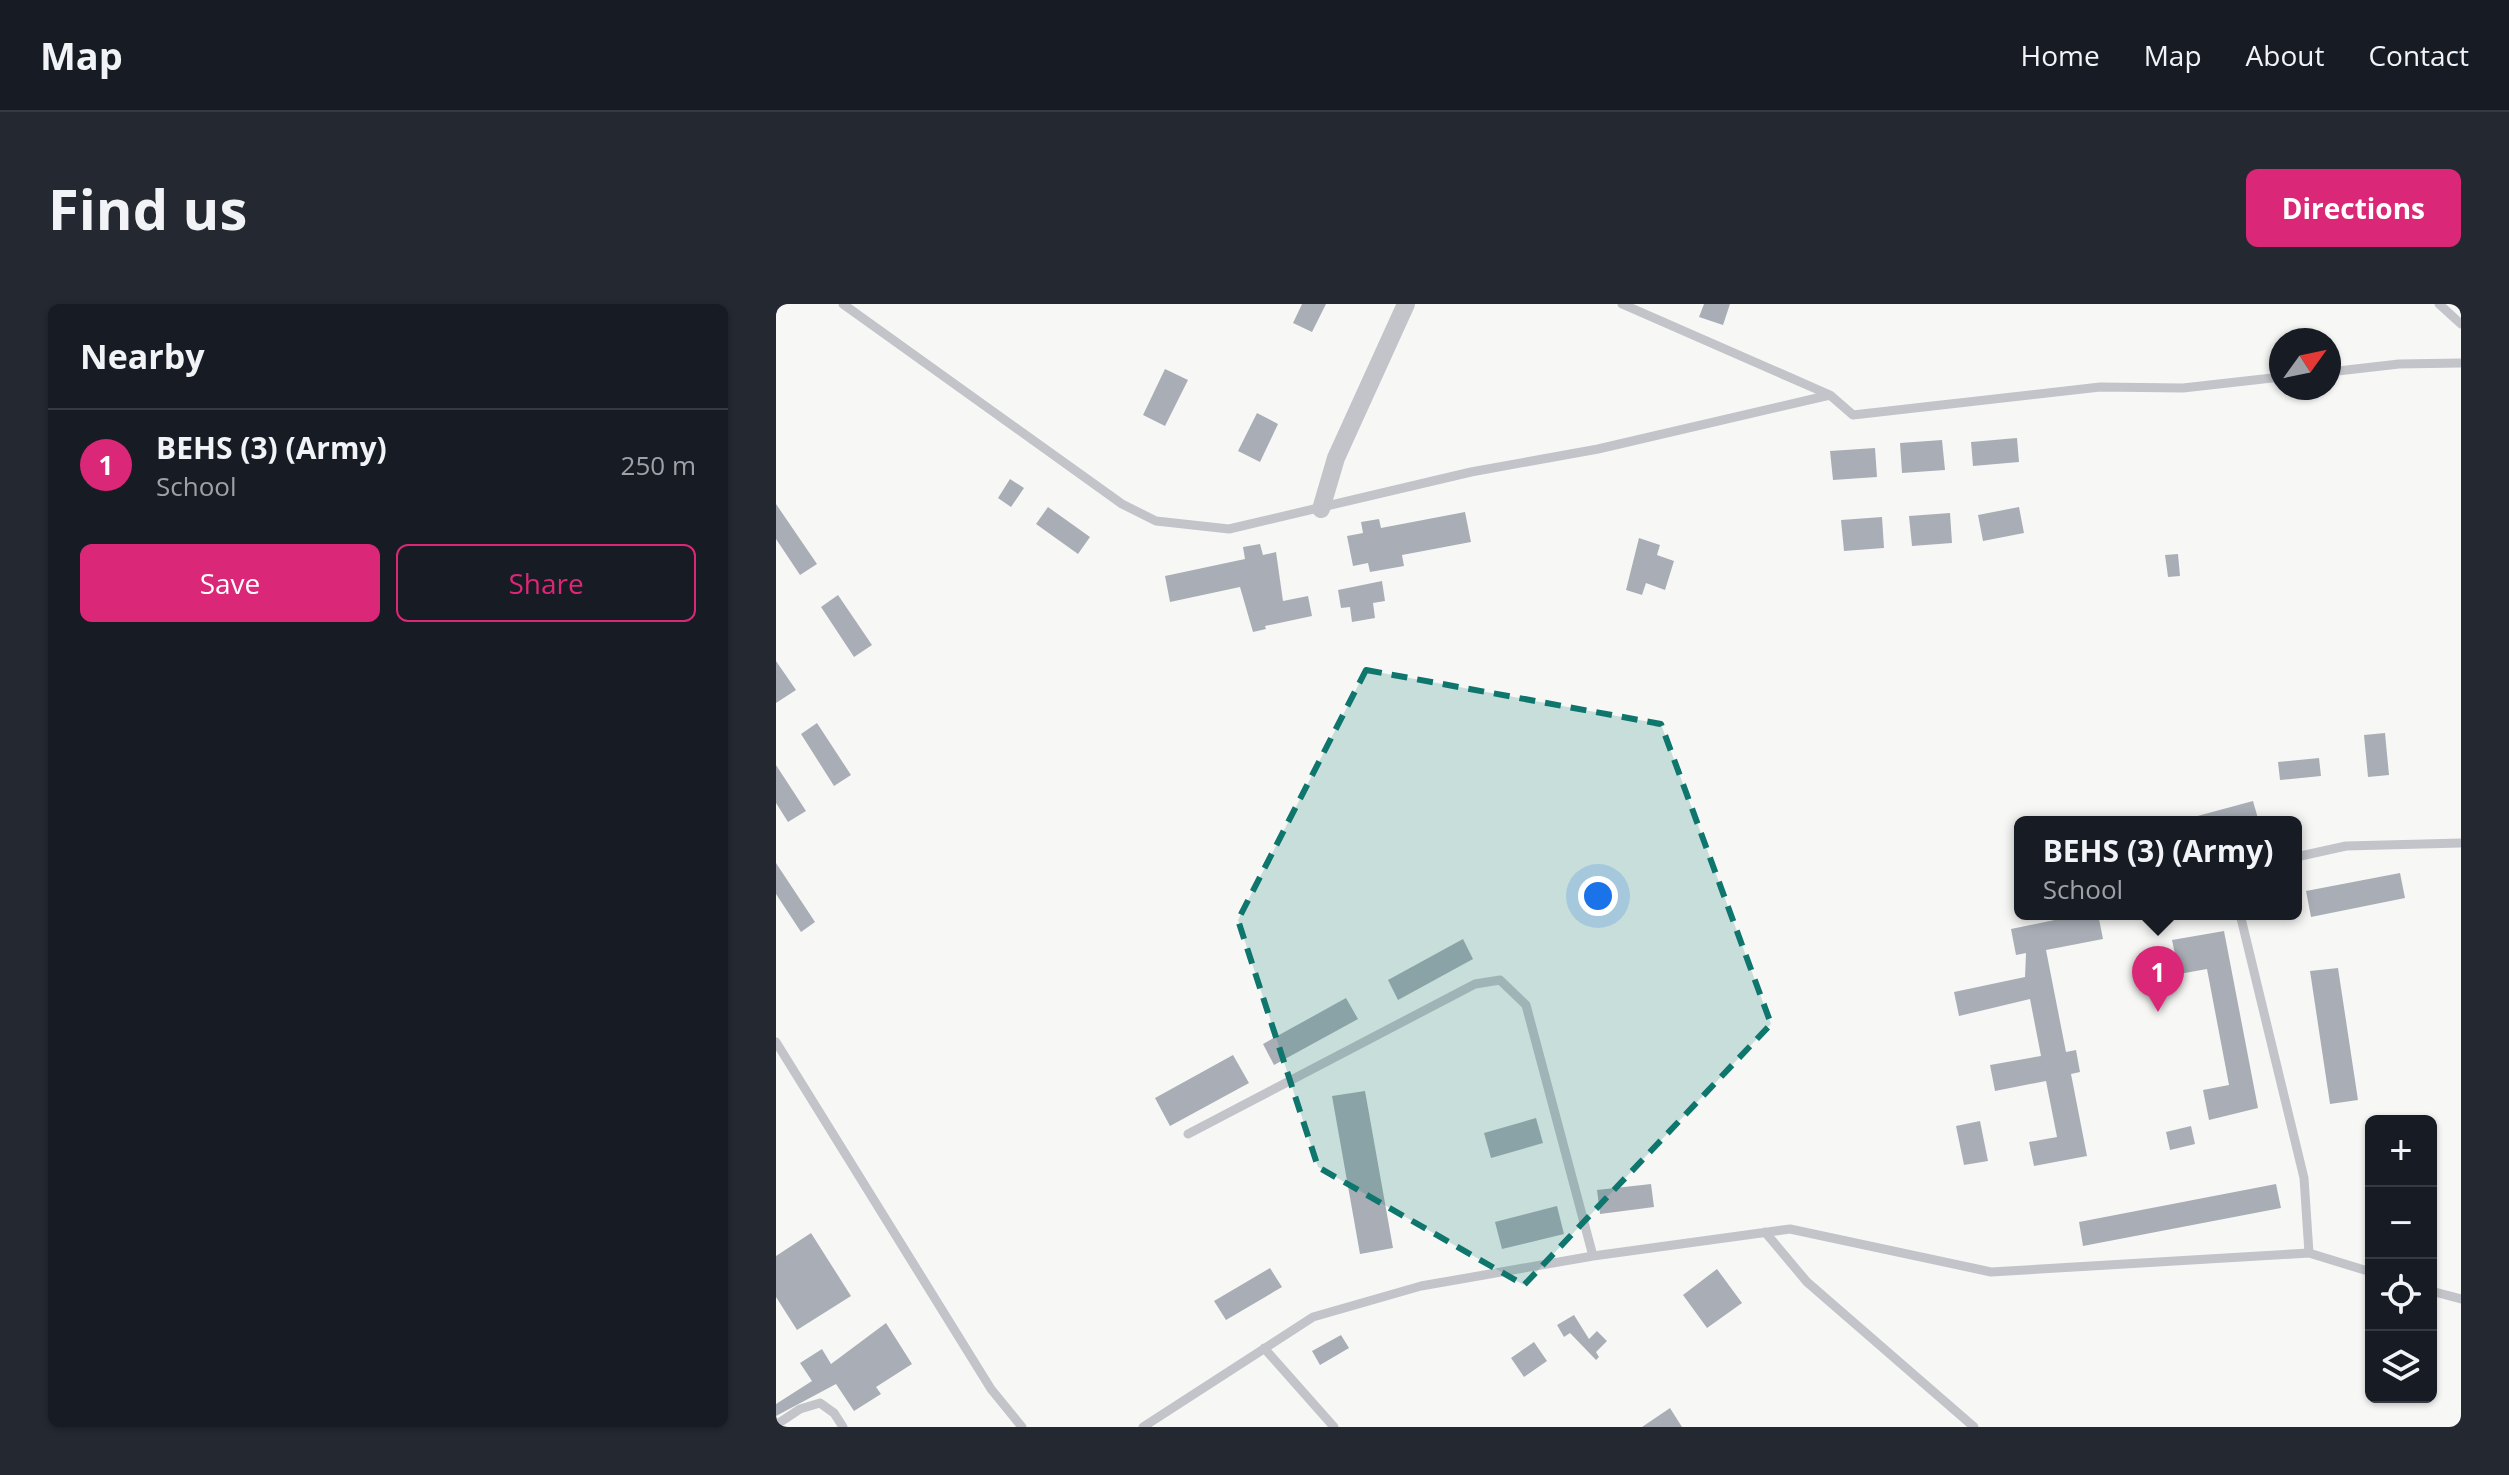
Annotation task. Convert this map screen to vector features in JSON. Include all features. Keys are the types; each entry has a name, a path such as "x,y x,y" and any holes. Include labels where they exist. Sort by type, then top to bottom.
{"street":[{"path":"1321,509 1336,458 1406,304"}],"lane":[{"path":"843,304 1122,504 1156,521 1229,529 1471,472 1598,449 1830,395"},
{"path":"1622,304 1830,395 1853,415 2100,387 2183,388 2269,378"},
{"path":"2439,304 2461,324"},
{"path":"2341,371 2399,364 2461,363"},
{"path":"2302,856 2346,846 2461,843"},
{"path":"2241,920 2304,1178 2309,1253"},
{"path":"1188,1134 1475,984 1500,980 1526,1005 1593,1256"},
{"path":"776,1042 991,1389 1022,1427"},
{"path":"1143,1427 1313,1317 1421,1286 1593,1256 1765,1232 1790,1229 1991,1272 2309,1253 2365,1270"},
{"path":"1765,1232 1807,1282 1974,1427"},
{"path":"2437,1293 2461,1299"},
{"path":"1264,1348 1334,1427"},
{"path":"776,1425 800,1409 820,1403 834,1413 843,1427"}],"highlighted area":[{"path":"1366,670 1661,724 1771,1024 1524,1285 1318,1167 1238,920"}],"building":[{"path":"1302,304 1326,304 1312,332 1293,323"},
{"path":"1704,304 1730,304 1723,325 1699,317"},
{"path":"1165,369 1188,380 1165,426 1143,415"},
{"path":"1257,413 1278,424 1260,462 1238,451"},
{"path":"2017,438 2019,462 1973,466 1971,442"},
{"path":"1942,440 1945,470 1902,473 1900,443"},
{"path":"1875,448 1877,477 1833,480 1830,451"},
{"path":"1010,479 1024,488 1011,507 998,498"},
{"path":"776,504 817,564 800,575 776,539"},
{"path":"1048,507 1090,537 1078,554 1036,524"},
{"path":"2019,507 2024,533 1983,541 1978,515"},
{"path":"1465,512 1471,542 1402,555 1404,566 1370,572 1368,563 1353,566 1347,536 1363,533 1361,522 1379,519 1381,528"},
{"path":"1950,513 1952,543 1912,546 1909,516"},
{"path":"1882,517 1884,548 1844,551 1841,520"},
{"path":"1639,538 1660,545 1657,555 1674,561 1665,590 1646,583 1642,595 1626,590"},
{"path":"1260,544 1263,555 1276,552 1283,601 1308,596 1312,616 1265,626 1266,629 1253,632 1240,587 1170,602 1165,576 1245,559 1243,547"},
{"path":"2178,554 2180,576 2168,577 2165,555"},
{"path":"1382,581 1385,601 1373,603 1375,618 1352,622 1350,607 1341,608 1338,590"},
{"path":"838,595 872,645 854,657 821,607"},
{"path":"776,661 796,690 776,703"},
{"path":"817,723 851,775 834,786 801,734"},
{"path":"2385,733 2389,775 2368,777 2364,735"},
{"path":"2319,758 2321,776 2280,780 2278,762"},
{"path":"776,765 806,811 788,822 776,803"},
{"path":"2253,801 2257,816 2197,816"},
{"path":"776,863 815,922 801,932 776,894"},
{"path":"2400,873 2405,898 2311,917 2306,891"},
{"path":"2054,920 2099,920 2103,939 2046,950 2066,1052 2076,1050 2080,1072 2071,1074 2087,1156 2034,1166 2029,1142 2057,1137 2046,1081 1995,1091 1990,1065 2041,1056 2030,999 1959,1016 1954,992 2025,977 2026,953 2016,955 2011,929"},
{"path":"2224,931 2258,1108 2209,1120 2203,1090 2229,1085 2207,969 2179,974 2172,940"},
{"path":"1463,939 1473,959 1398,1000 1388,980"},
{"path":"2338,968 2358,1100 2330,1104 2310,971"},
{"path":"1346,998 1358,1019 1274,1065 1263,1044"},
{"path":"1233,1055 1249,1083 1170,1126 1155,1098"},
{"path":"1365,1091 1393,1248 1360,1254 1332,1096"},
{"path":"1536,1118 1543,1143 1491,1158 1484,1133"},
{"path":"1980,1121 1988,1161 1964,1165 1956,1126"},
{"path":"2191,1126 2195,1144 2170,1150 2166,1132"},
{"path":"1651,1184 1654,1207 1600,1214 1597,1190"},
{"path":"2276,1184 2281,1208 2083,1246 2079,1222"},
{"path":"1557,1206 1564,1234 1502,1249 1495,1222"},
{"path":"811,1233 851,1296 797,1330 776,1297 776,1256"},
{"path":"1270,1268 1282,1287 1226,1320 1214,1301"},
{"path":"1717,1269 1742,1303 1707,1328 1683,1295"},
{"path":"1574,1315 1589,1339 1597,1331 1607,1341 1596,1352 1599,1357 1596,1360 1570,1333 1564,1337 1557,1325"},
{"path":"886,1323 912,1364 876,1387 881,1394 854,1411 836,1384 776,1416 776,1404 812,1381 800,1363 822,1349 831,1364"},
{"path":"1341,1335 1349,1348 1320,1365 1312,1351"},
{"path":"1534,1342 1547,1361 1524,1377 1511,1358"},
{"path":"1670,1408 1682,1427 1642,1427"}],"place":[{"name":"BEHS (3) (Army)","path":"2158,1012"}]}
